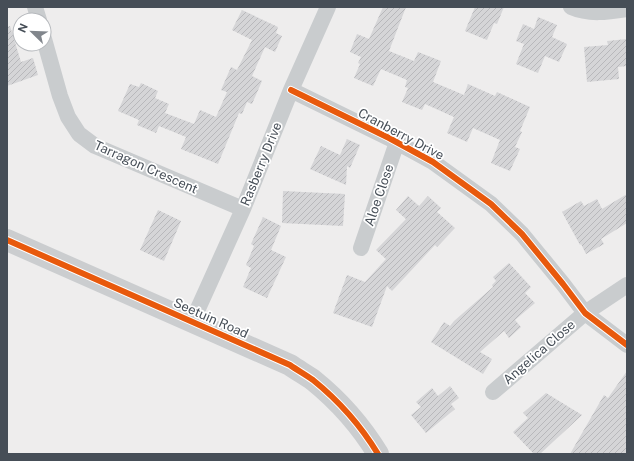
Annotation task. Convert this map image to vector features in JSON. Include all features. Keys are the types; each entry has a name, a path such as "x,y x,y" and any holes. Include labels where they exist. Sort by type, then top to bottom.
{"street":[{"name":"Rasberry Drive","path":"192,322 243,209 291,90 328,7"},
{"path":"571,7 590,12 607,12 627,9"},
{"name":"Tarragon Crescent","path":"48,52 60,96 68,117 79,134 95,146 243,209"},
{"name":"Cranberry Drive","path":"291,90 397,142 434,162 491,204 522,234 584,312 627,345"},
{"name":"Aloe Close","path":"361,248 397,142"},
{"name":"Seetuin Road","path":"7,240 290,365 312,380 336,401 361,427 378,454"},
{"name":"Angelica Close","path":"493,392 584,312 627,285"}],"building":[{"path":"383,7 406,7 389,51 414,61 418,52 441,61 433,82 464,95 468,84 495,96 497,92 530,107 520,131 522,132 515,147 520,149 510,171 491,163 500,140 473,128 467,142 447,133 454,117 425,104 422,110 402,102 408,88 405,87 407,80 381,69 373,86 354,78 360,64 358,63 361,57 350,52 357,34 369,39"},
{"path":"475,7 504,7 497,24 494,23 487,40 465,31"},
{"path":"242,10 278,27 276,33 282,36 275,52 265,47 252,76 262,81 252,104 247,102 242,114 239,113 218,164 181,149 186,137 159,126 156,133 137,125 139,120 118,111 130,84 139,87 141,83 158,91 155,98 169,104 165,113 194,124 200,110 216,117 227,92 221,90 231,67 237,70 252,40 232,30"},
{"path":"538,17 557,25 552,37 567,44 559,62 545,56 538,73 516,64 524,44 516,41 523,24 534,29"},
{"path":"10,26 12,33 12,52 18,52 21,62 33,58 38,75 7,86 7,27"},
{"path":"627,39 627,66 618,67 619,79 587,82 584,47 608,45 607,41"},
{"path":"347,139 360,145 350,168 347,166 346,185 310,169 321,146 340,155"},
{"path":"283,191 345,194 343,226 282,223"},
{"path":"627,194 627,223 601,239 604,244 586,254 562,212 581,201 584,206 597,199 602,209"},
{"path":"408,196 419,206 428,196 441,208 437,212 455,228 437,247 435,245 392,291 387,286 372,327 333,313 347,275 365,282 386,259 376,250 406,219 396,210"},
{"path":"158,210 181,221 164,261 140,250"},
{"path":"263,217 281,226 271,250 286,257 267,298 243,287 251,268 246,265 254,246 251,244"},
{"path":"509,263 531,287 525,293 535,303 515,320 521,327 509,338 504,331 480,352 492,359 483,374 431,342 444,322 450,326 493,287 492,285 496,281 493,277"},
{"path":"627,371 627,454 570,454 604,395 608,398"},
{"path":"450,386 459,398 451,404 455,409 426,433 411,415 421,407 416,402 432,388 438,396"},
{"path":"546,393 582,415 540,454 534,454 513,432 528,418 523,413"}],"cycle path":[{"path":"291,90 389,138 433,162 491,204 522,234 585,313 627,345"},
{"path":"7,240 290,365 313,380 341,405 357,424 378,454"}]}
